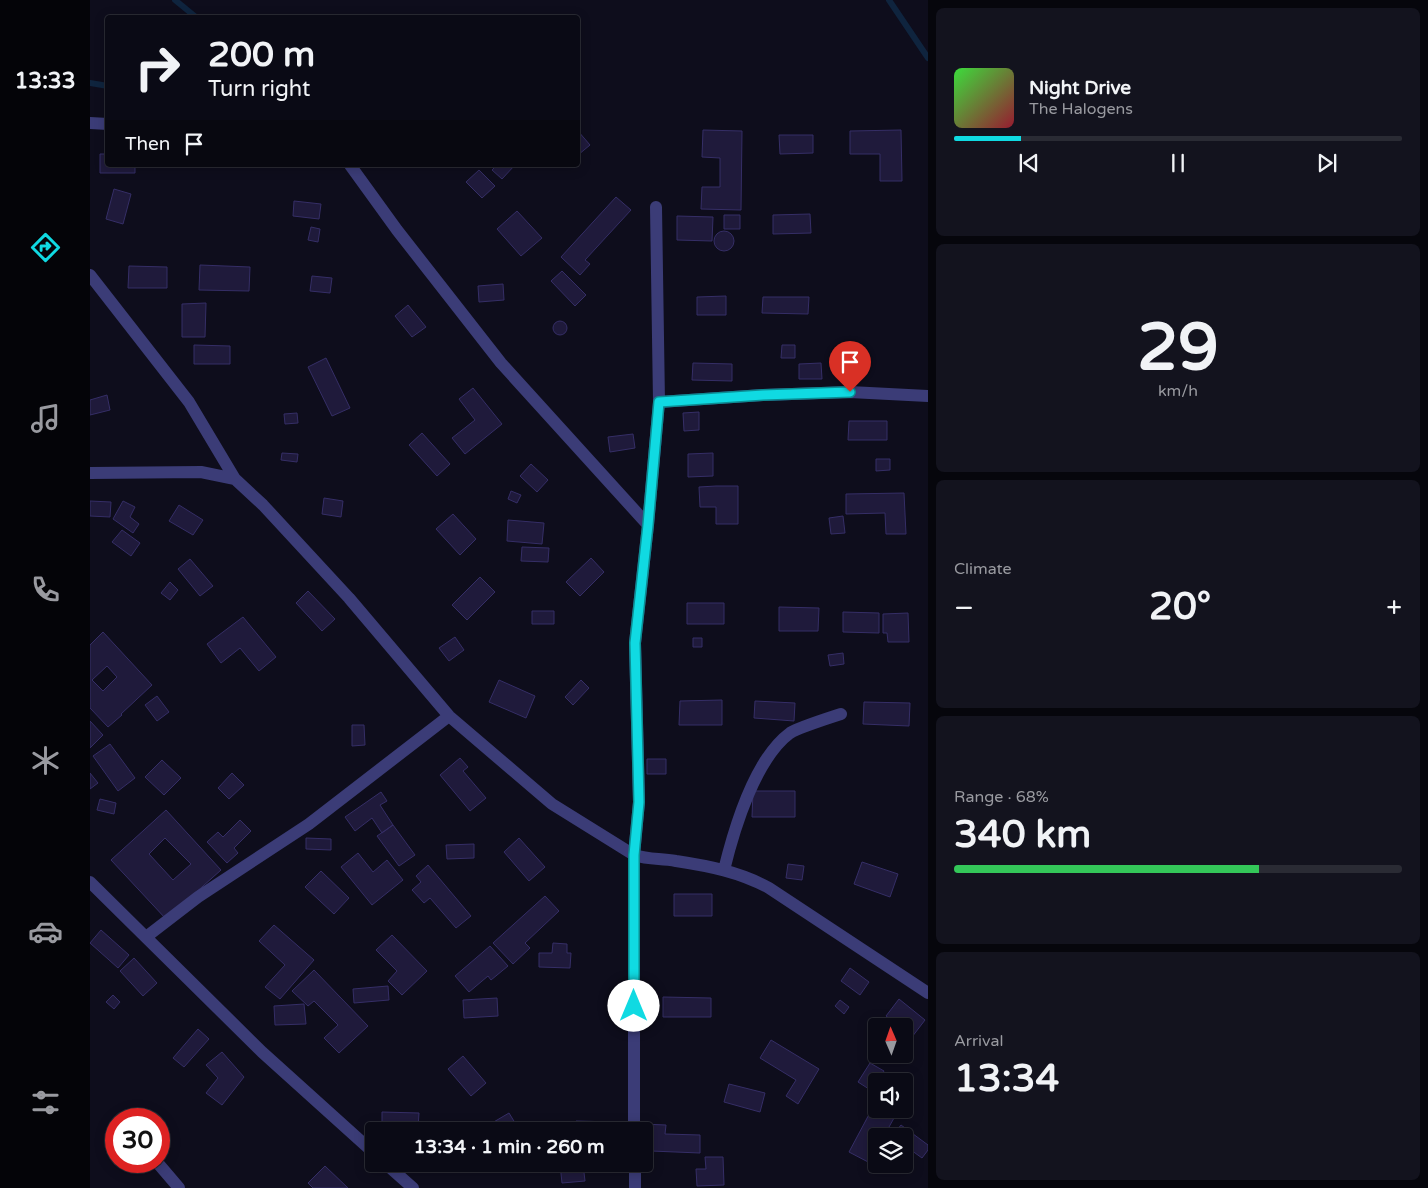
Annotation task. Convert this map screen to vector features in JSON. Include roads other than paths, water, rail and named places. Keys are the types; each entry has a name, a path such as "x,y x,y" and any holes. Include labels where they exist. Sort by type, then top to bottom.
{"street":[{"path":"90,123 105,124"},
{"path":"351,167 396,230 501,363 648,525"},
{"path":"634,1122 634,855 639,802 635,643 659,402 656,207"},
{"path":"90,275 96,291 190,402 235,480 263,505 349,598 450,716 552,804 634,855 649,859 674,860 724,870 750,878 769,888 928,993"},
{"path":"659,402 763,395 850,392 928,396"},
{"path":"90,473 201,472 235,480"},
{"path":"724,870 729,849 750,788 765,759 791,733 841,714"},
{"path":"146,937 198,898 309,824 450,716"},
{"path":"90,882 262,1052 365,1144"},
{"path":"395,1172 413,1188"},
{"path":"635,1172 635,1188"},
{"path":"166,1173 179,1188"}],"waterway":[{"path":"175,0 193,15"},
{"path":"889,0 928,58"},
{"path":"90,83 105,86"}]}
